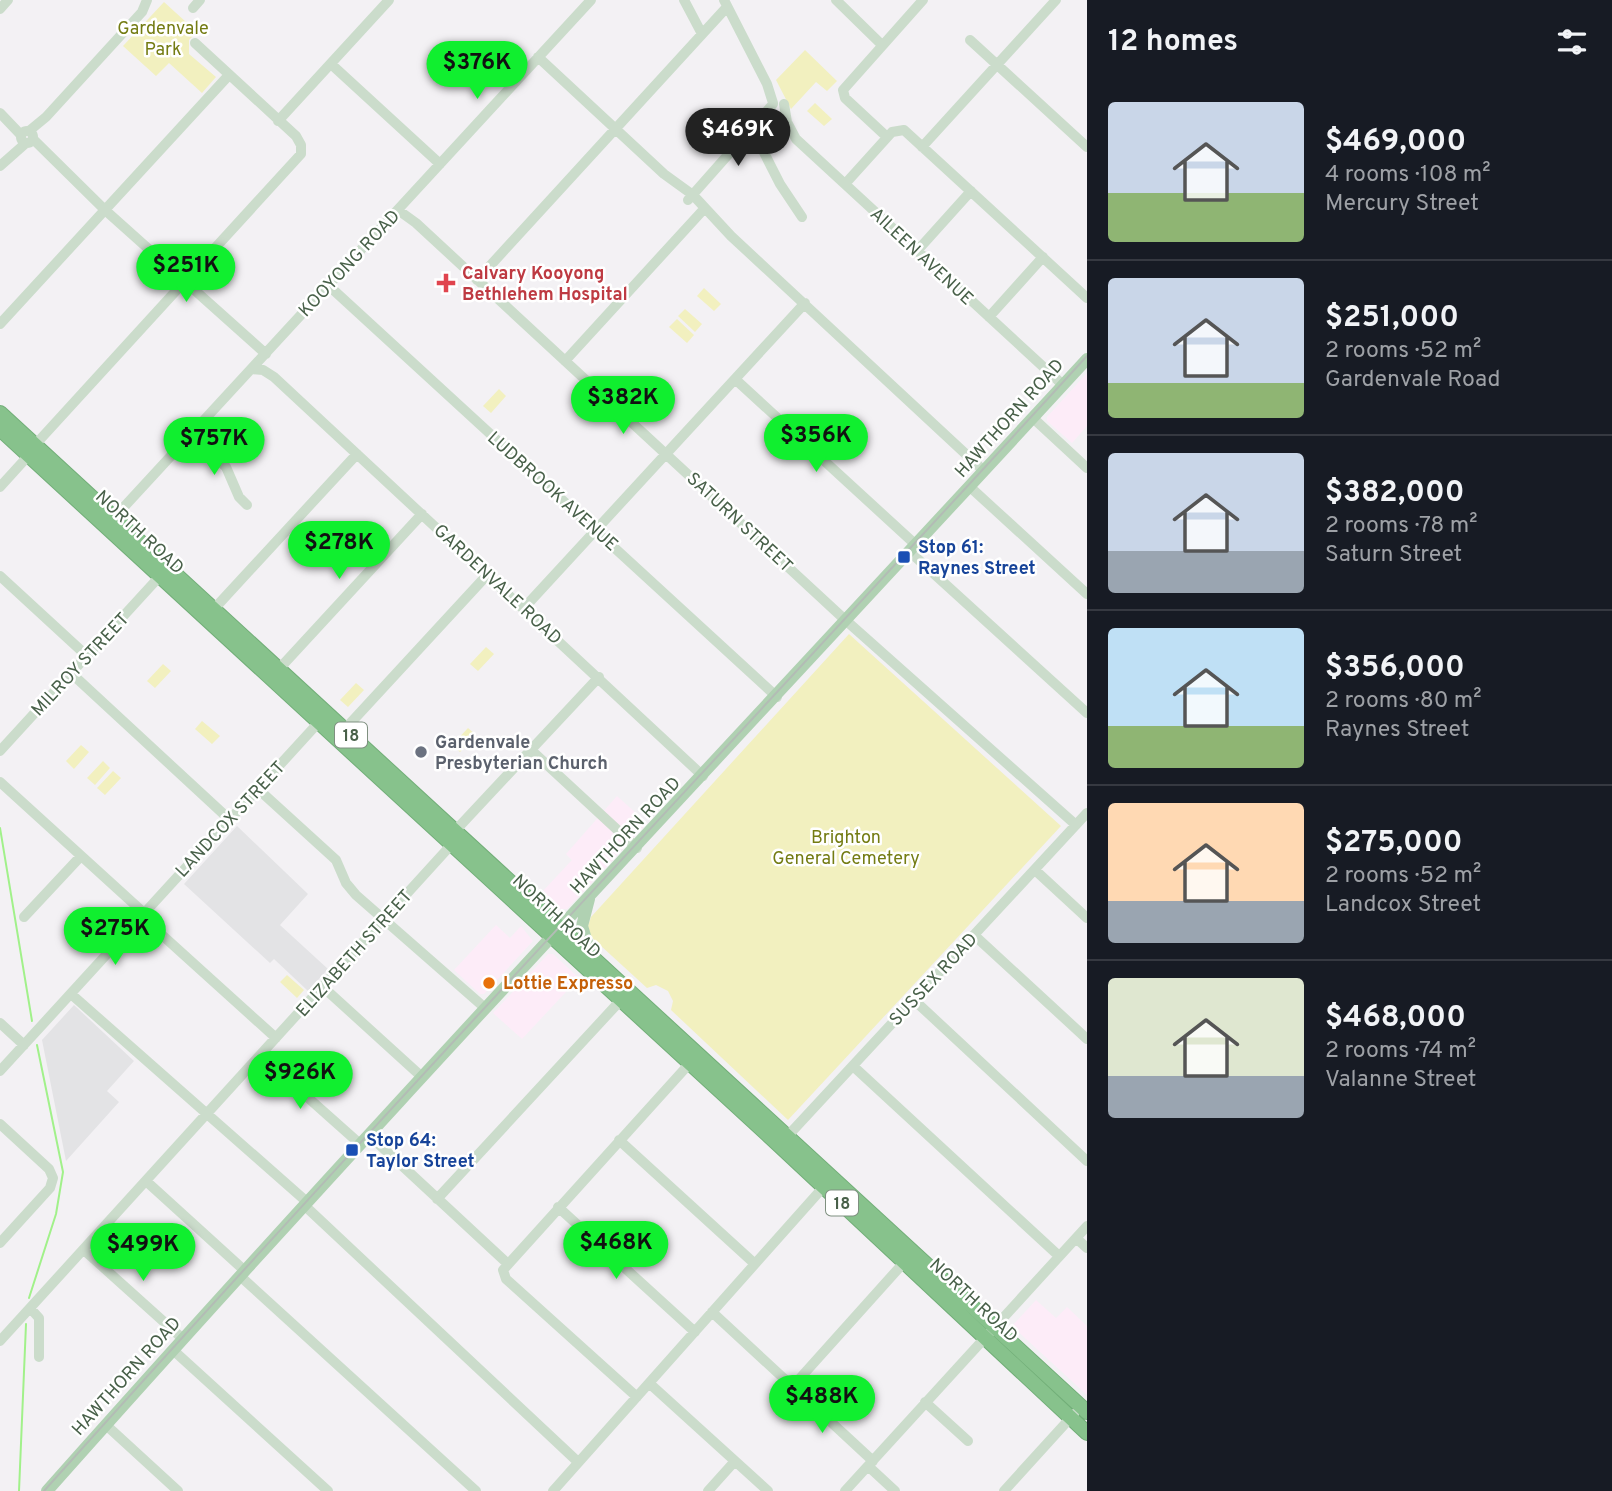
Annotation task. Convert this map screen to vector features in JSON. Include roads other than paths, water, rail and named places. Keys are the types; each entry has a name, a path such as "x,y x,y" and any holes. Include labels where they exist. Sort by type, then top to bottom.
{"highway":[{"name":"NORTH ROAD","path":"0,413 32,450 110,522 214,609 243,644 319,722 526,904 563,927 909,1256 990,1330 1084,1409"},
{"name":"NORTH ROAD","path":"0,429 32,450"},
{"name":"NORTH ROAD","path":"110,522 160,576 243,644 279,669 345,729 454,838"},
{"name":"NORTH ROAD","path":"526,904 551,938 690,1063 784,1140"},
{"name":"NORTH ROAD","path":"990,1330 1087,1433"}],"main road":[{"name":"HAWTHORN ROAD","path":"47,1491 485,1008 706,774 1087,359"},
{"path":"589,899 582,926 590,953"}],"street":[{"path":"0,9 8,0"},
{"path":"278,121 390,0"},
{"name":"KOOYONG ROAD","path":"110,522 591,0"},
{"path":"684,0 702,34"},
{"path":"836,0 883,44"},
{"path":"887,137 845,98 843,91 923,0"},
{"path":"922,147 1056,0"},
{"path":"3,163 142,12 147,1"},
{"path":"477,280 702,34 725,3"},
{"name":"AILEEN AVENUE","path":"725,3 796,139 1063,385"},
{"path":"970,40 1087,147"},
{"path":"0,487 297,160 302,148 300,141 195,43"},
{"path":"536,59 986,469"},
{"path":"331,64 441,163"},
{"path":"0,324 229,75"},
{"path":"690,197 764,116 778,105"},
{"path":"2,115 264,356"},
{"path":"752,129 780,184 802,217"},
{"path":"845,184 887,137 899,129 1087,298"},
{"path":"917,251 971,191"},
{"name":"SATURN STREET","path":"400,208 666,455 1076,825"},
{"path":"565,361 702,212"},
{"path":"989,317 1043,257"},
{"name":"LUDBROOK AVENUE","path":"328,285 777,697"},
{"path":"524,608 805,303"},
{"name":"GARDENVALE ROAD","path":"251,369 263,370 274,377 706,774"},
{"path":"736,379 1087,713"},
{"path":"1033,418 1087,468"},
{"path":"191,435 226,467 239,496 247,505"},
{"path":"214,609 357,454"},
{"path":"970,487 1087,594"},
{"path":"279,669 422,514"},
{"path":"345,729 488,574"},
{"path":"0,576 87,656"},
{"name":"MILROY STREET","path":"0,751 160,576"},
{"path":"71,673 230,820"},
{"name":"ELIZABETH STREET","path":"0,1341 323,987 531,750 599,677"},
{"name":"LANDCOX STREET","path":"0,1071 319,722"},
{"path":"531,750 637,848"},
{"path":"2,782 276,1038"},
{"path":"258,789 336,860 349,887 485,1008"},
{"name":"SUSSEX ROAD","path":"784,1140 1087,813"},
{"path":"24,917 81,856"},
{"path":"1035,870 1087,918"},
{"path":"974,935 1087,1039"},
{"path":"323,987 422,1077"},
{"path":"71,993 306,1204 578,1462"},
{"path":"914,1000 1087,1161"},
{"path":"437,1199 620,1001"},
{"path":"0,1023 24,1045"},
{"path":"260,1055 437,1199 507,1263"},
{"path":"636,1397 506,1279 503,1270 690,1063"},
{"path":"853,1066 1059,1256"},
{"path":"0,1124 49,1169 53,1178 50,1188 0,1243"},
{"path":"619,1140 755,1264"},
{"path":"146,1181 477,1491"},
{"path":"553,1491 828,1181"},
{"path":"558,1207 695,1332"},
{"path":"845,1491 1087,1226"},
{"path":"1076,1238 1087,1248"},
{"path":"84,1250 183,1339"},
{"path":"793,1386 909,1256"},
{"path":"32,1308 39,1318 39,1357"},
{"path":"712,1312 793,1386 895,1491"},
{"path":"173,1350 328,1491"},
{"path":"649,1383 768,1491"},
{"path":"925,1402 968,1441"},
{"path":"1004,1491 1070,1417 1084,1409"},
{"path":"106,1425 178,1491"},
{"path":"708,1491 735,1461"}],"waterway":[{"path":"0,828 32,1021"},
{"path":"29,1298 56,1214 63,1172 37,1045"},
{"path":"19,1491 26,1324"}],"tram line":[{"path":"44,1491 433,1064 1087,356"}],"place":[{"name":"Calvary Kooyong Bethlehem Hospital","path":"446,283"},
{"name":"Stop 61: Raynes Street","path":"904,557"},
{"name":"Gardenvale Presbyterian Church","path":"421,752"},
{"name":"Lottie Expresso","path":"489,983"},
{"name":"Stop 64: Taylor Street","path":"352,1150"}],"park label":[{"name":"Gardenvale Park","path":"163,38"},
{"name":"Brighton General Cemetery","path":"846,847"}]}
